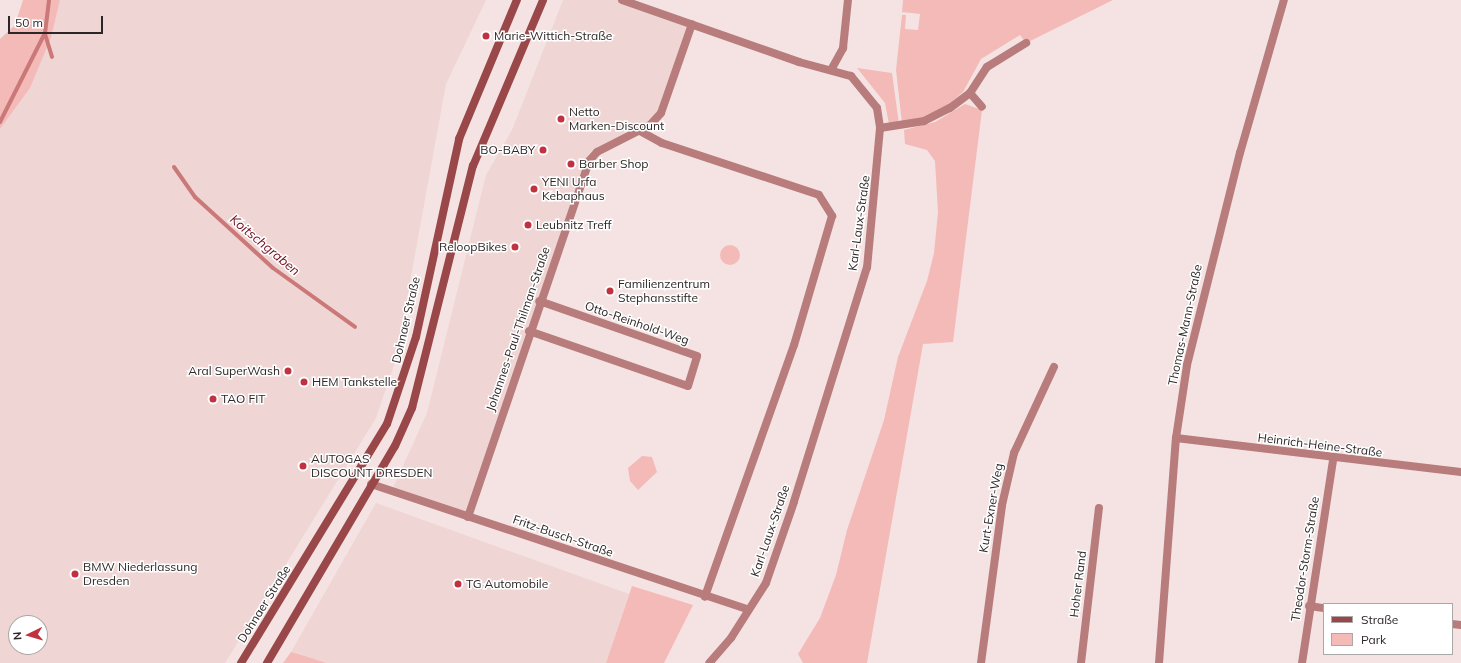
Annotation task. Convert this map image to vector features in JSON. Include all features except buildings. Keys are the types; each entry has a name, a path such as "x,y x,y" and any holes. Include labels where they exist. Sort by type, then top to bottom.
{"main road":[{"name":"Dohnaer Straße","path":"241,663 387,424 416,337 459,139 517,0"},
{"path":"267,663 371,484 412,408 473,166 543,0"}],"street":[{"name":"Karl-Laux-Straße","path":"622,0 638,3 692,24 851,76 865,90 877,108 880,128 867,267 776,555 766,583 747,609 731,638 709,663"},
{"path":"831,70 842,48 848,0"},
{"name":"Thomas-Mann-Straße","path":"1159,663 1176,438 1203,293 1284,0"},
{"name":"Johannes-Paul-Thilman-Straße","path":"468,517 529,331 589,161 597,152 640,131 661,112 692,24"},
{"path":"880,128 924,121 970,93 987,66 1026,43"},
{"path":"970,93 982,108"},
{"path":"640,131 662,143 819,195 832,216 796,339 705,597"},
{"name":"Otto-Reinhold-Weg","path":"529,331 688,386 697,356 539,302"},
{"name":"Kurt-Exner-Weg","path":"981,663 1002,505 1014,453 1054,367"},
{"name":"Heinrich-Heine-Straße","path":"1176,438 1334,460 1461,472"},
{"name":"Theodor-Storm-Straße","path":"1302,663 1309,606 1334,460"},
{"name":"Fritz-Busch-Straße","path":"371,484 705,597 747,609"},
{"name":"Hoher Rand","path":"1081,663 1099,508"},
{"path":"1309,606 1323,608"}],"shaded area":[{"path":"60,0 486,0 446,84 396,359 376,418 225,663 0,663 0,129 30,88 51,38"},
{"path":"563,0 622,0 692,24 661,113 650,125 592,157 468,517 393,488 427,413 486,175 512,130"},
{"path":"376,503 629,594 606,663 326,663 291,652"}],"green space":[{"path":"23,0 60,0 51,38 30,88 0,129 0,39 15,25"},
{"path":"903,0 1113,0 1026,43 1020,35 981,59 963,92 949,104 928,117 902,123 896,70 902,15 906,15 905,29 918,30 920,14 902,12"},
{"path":"857,68 892,73 899,124 889,124 885,103"},
{"path":"965,104 982,110 953,342 923,344 867,663 803,663 798,654 820,618 836,575 847,530 884,420 898,357 927,281 934,253 938,212 935,161 927,150 905,144 904,130 935,122"},
{"path":"730,245 737,248 740,255 737,262 730,265 723,262 720,255 723,248"},
{"path":"642,456 652,457 657,472 638,490 630,481 628,468"},
{"path":"632,586 693,605 664,663 606,663"},
{"path":"291,652 311,658 326,663 283,663"}],"waterway":[{"path":"0,122 45,33 49,0"},
{"name":"Koitschgraben","path":"45,34 52,57"},
{"name":"Koitschgraben","path":"174,167 195,197 273,268 355,327"}],"place":[{"name":"Marie-Wittich-Straße","path":"486,36"},
{"name":"Netto Marken-Discount","path":"561,119"},
{"name":"BO-BABY","path":"543,150"},
{"name":"Barber Shop","path":"571,164"},
{"name":"YENI Urfa Kebaphaus","path":"534,189"},
{"name":"Leubnitz Treff","path":"528,225"},
{"name":"ReloopBikes","path":"515,247"},
{"name":"Familienzentrum Stephansstifte","path":"610,291"},
{"name":"Aral SuperWash","path":"288,371"},
{"name":"HEM Tankstelle","path":"304,382"},
{"name":"TAO FIT","path":"213,399"},
{"name":"AUTOGAS DISCOUNT DRESDEN","path":"303,466"},
{"name":"BMW Niederlassung Dresden","path":"75,574"},
{"name":"TG Automobile","path":"458,584"}]}
